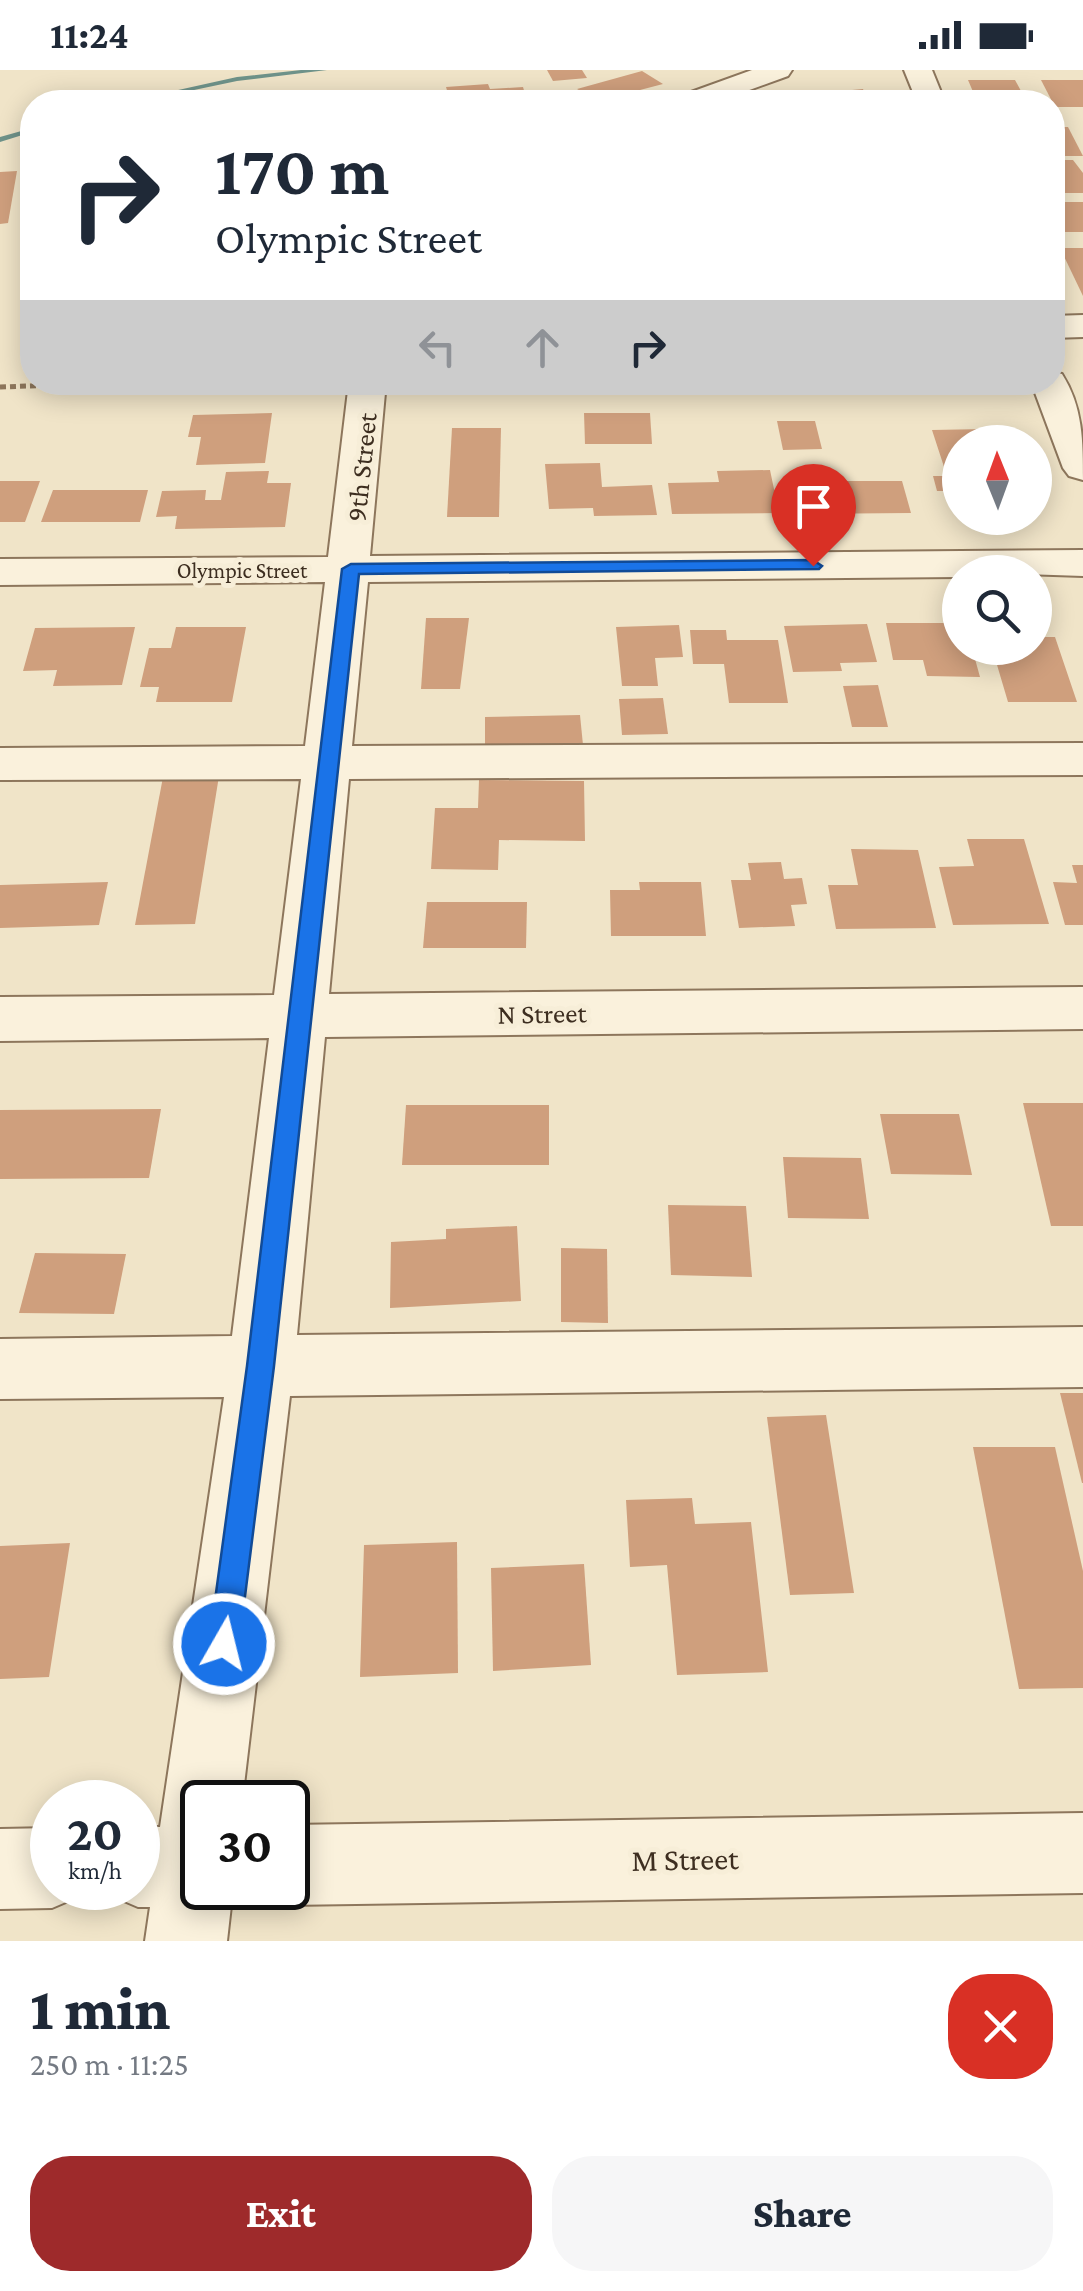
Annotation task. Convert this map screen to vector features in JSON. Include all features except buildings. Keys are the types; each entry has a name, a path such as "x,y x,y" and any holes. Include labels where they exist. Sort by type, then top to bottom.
{"street":[{"path":"723,90 778,70"},
{"name":"9th Street","path":"199,1780 260,1366 351,569 367,395"},
{"path":"1054,395 1083,468"},
{"name":"Olympic Street","path":"0,572 1083,563"},
{"path":"0,764 1083,760"},
{"name":"N Street","path":"0,1019 1083,1008"},
{"path":"0,1369 1083,1358"},
{"name":"M Street","path":"310,1865 1083,1853"},
{"path":"0,1869 30,1868"}],"waterway":[{"path":"185,90 237,79 323,70"},
{"path":"0,140 20,134"}],"route":[{"path":"224,1644 260,1366 351,569 813,566"}]}
